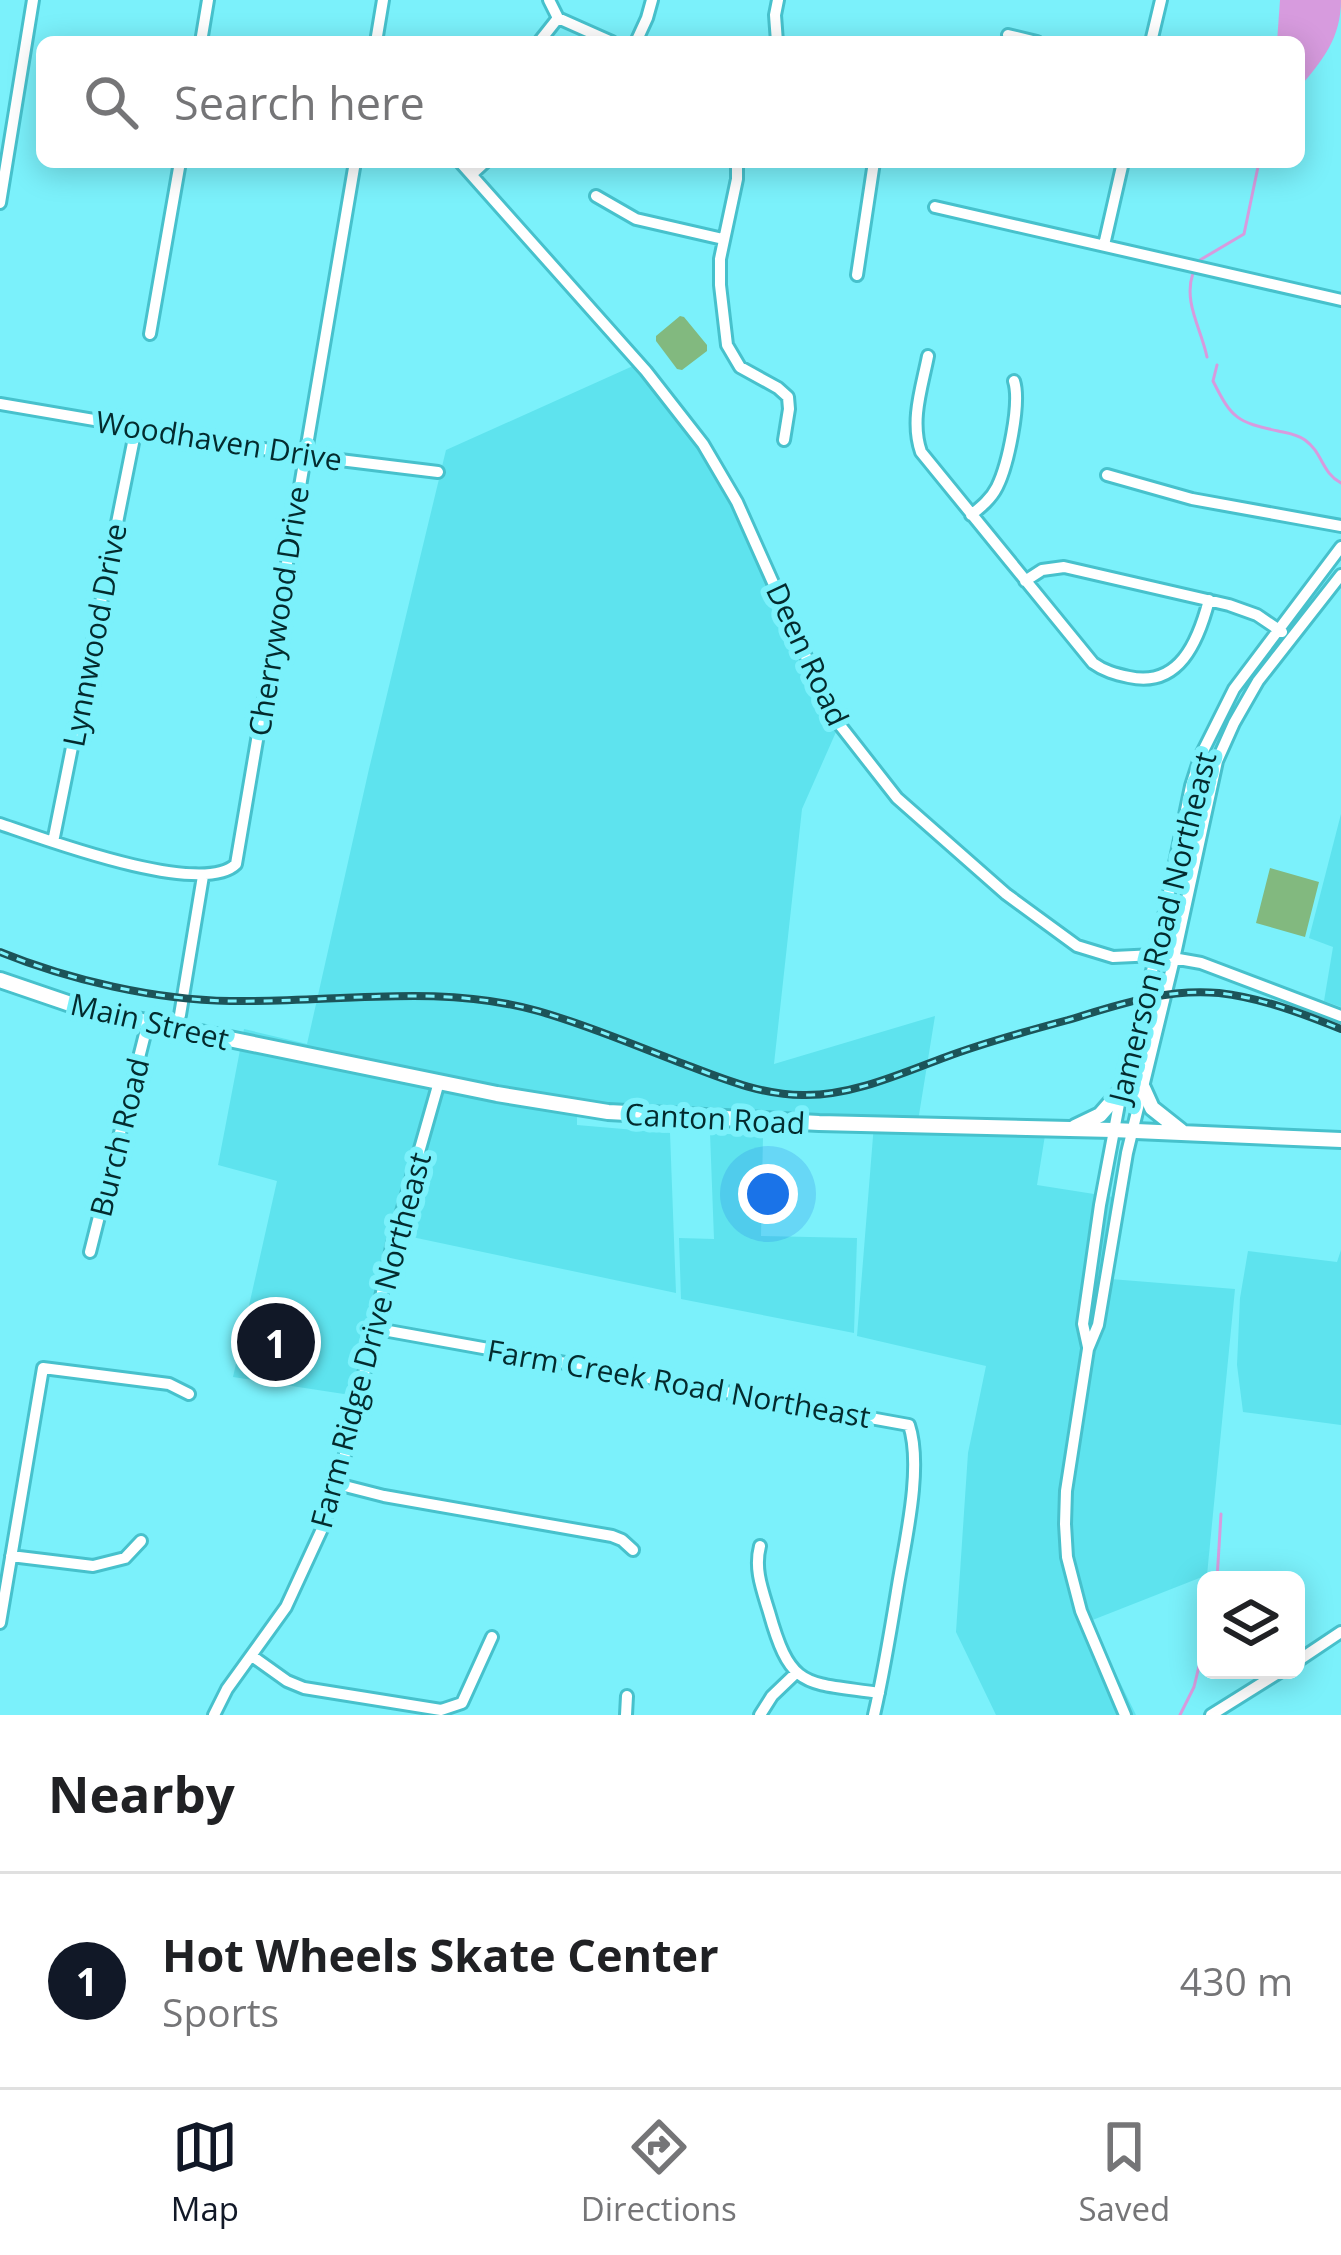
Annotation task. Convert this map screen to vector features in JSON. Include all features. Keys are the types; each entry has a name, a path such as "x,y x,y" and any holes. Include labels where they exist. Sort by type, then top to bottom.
{"main road":[{"name":"Main Street","path":"0,980 88,1010 303,1054"},
{"name":"Canton Road","path":"303,1054 541,1103 608,1112 1341,1140"},
{"path":"1142,1088 1158,1115 1186,1134"},
{"path":"1070,1130 1100,1114 1122,1090"}],"street":[{"path":"0,203 33,0"},
{"path":"202,36 208,0"},
{"path":"377,36 383,0"},
{"path":"550,0 558,18 598,36"},
{"path":"639,36 652,0"},
{"path":"777,36 778,0"},
{"path":"1152,36 1161,0"},
{"path":"544,36 558,18"},
{"path":"1008,35 1012,36"},
{"path":"150,334 179,168"},
{"name":"Cherrywood Drive","path":"203,876 234,868 239,851 354,168"},
{"name":"Deen Road","path":"466,168 646,371 703,444 737,502 832,715 875,774 924,825 1058,933 1090,952 1201,963 1341,1016"},
{"path":"472,174 478,168"},
{"path":"737,168 723,239 720,285 727,344 740,367 788,397 784,440"},
{"path":"857,275 873,168"},
{"path":"1104,245 1123,168"},
{"path":"596,196 636,219 723,239"},
{"path":"935,207 1341,300"},
{"path":"928,356 916,416 917,441 927,461 1093,663 1137,679 1157,678 1173,670 1197,633 1209,600"},
{"path":"971,515 986,504 1001,477 1017,406 1013,381"},
{"name":"Woodhaven Drive","path":"0,404 438,472"},
{"name":"Lynnwood Drive","path":"52,842 136,428"},
{"path":"1107,476 1192,499 1341,526"},
{"name":"Jamerson Road Northeast","path":"1088,1347 1083,1324 1113,1130 1191,786 1234,689 1341,547"},
{"path":"1025,581 1050,567 1064,567 1245,610 1292,640"},
{"name":"Jamerson Road Northeast","path":"1125,1715 1081,1610 1067,1557 1066,1491 1088,1347 1098,1325 1132,1131 1217,761 1249,696 1341,575"},
{"path":"0,824 154,869 203,876 175,1028"},
{"name":"Burch Road","path":"90,1252 148,1022"},
{"name":"Farm Ridge Drive Northeast","path":"214,1715 227,1689 286,1607 337,1484 392,1247 439,1082"},
{"name":"Farm Creek Road Northeast","path":"372,1328 909,1426 913,1441 910,1510 874,1715"},
{"path":"0,1623 43,1368 169,1384 190,1394"},
{"path":"337,1484 612,1536 633,1550"},
{"path":"11,1556 93,1566 124,1558 141,1541"},
{"path":"760,1546 758,1573 781,1651 796,1673 816,1683 879,1694"},
{"path":"1305,1656 1341,1632"},
{"path":"252,1656 304,1688 432,1711 462,1702 491,1637"},
{"path":"760,1715 796,1673"},
{"path":"1211,1715 1269,1679"},
{"path":"626,1715 627,1696"},
{"path":"462,1702 472,1715"}],"shaded area":[{"path":"1280,0 1341,0 1329,48 1305,81 1305,36 1277,36"},
{"path":"644,361 734,497 790,644 836,732 802,809 774,1064 935,1016 918,1121 1046,1129 1037,1185 1113,1197 1098,1278 1235,1289 1207,1571 1197,1571 1197,1579 1090,1621 1136,1715 996,1715 956,1632 968,1453 986,1366 857,1336 874,1124 577,1110 577,1125 670,1133 676,1293 393,1233 383,1260 357,1396 233,1377 277,1181 218,1165 244,1029 307,1044 446,450"},
{"path":"1341,814 1341,1007 1324,1001 1333,947 1309,938"},
{"path":"710,1133 763,1136 761,1236 857,1238 854,1333 681,1299 679,1238 714,1239"},
{"path":"1341,1250 1341,1425 1243,1412 1237,1365 1248,1251 1337,1262"}],"green space":[{"path":"680,316 707,345 707,351 682,370 656,341"},
{"path":"1270,868 1319,882 1305,937 1256,923"}],"waterway":[{"path":"1200,260 1244,234 1258,168"},
{"path":"1193,273 1191,305 1207,357"},
{"path":"1217,365 1213,381 1237,417 1302,438 1341,483"},
{"path":"1218,1571 1221,1514"},
{"path":"1180,1715 1197,1674"}],"railway":[{"path":"0,952 84,980 173,997 230,1001 424,996 500,1003 575,1023 744,1086 790,1095 860,1087 1007,1037 1161,995 1219,993 1251,998 1341,1029"}],"place":[{"name":"Hot Wheels Skate Center","path":"276,1342"}]}
